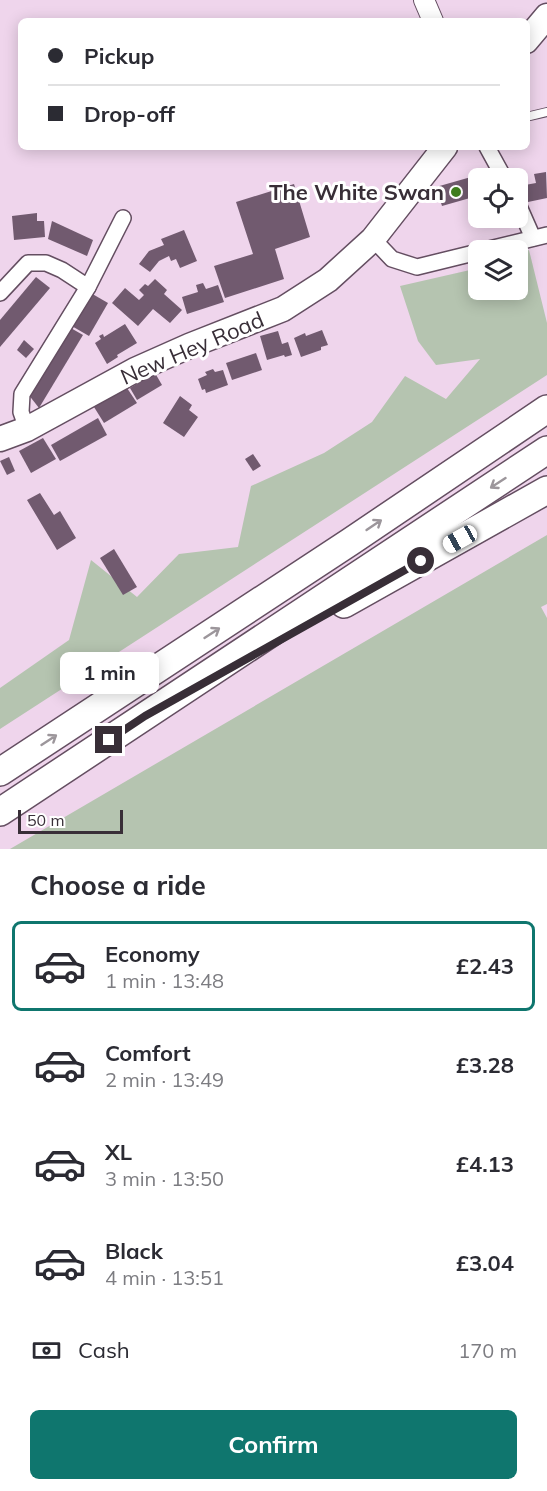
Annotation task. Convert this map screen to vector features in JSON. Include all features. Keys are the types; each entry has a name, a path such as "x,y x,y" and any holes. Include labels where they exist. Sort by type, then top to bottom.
{"highway":[{"path":"0,772 350,542 547,409"},
{"path":"0,812 547,450"},
{"path":"145,716 547,490"}],"main road":[{"path":"530,36 547,16"},
{"name":"New Hey Road","path":"0,439 27,429 135,370 283,309 328,280 373,239 443,150"}],"street":[{"path":"424,0 432,18"},
{"path":"489,150 499,168"},
{"path":"27,429 21,412 22,394 88,287 123,218"},
{"path":"524,240 540,236 528,219"},
{"path":"373,239 392,259 417,267 468,254"},
{"path":"0,293 28,263 46,263 62,270 88,287"}],"lane":[{"path":"530,116 547,112"}],"green space":[{"path":"528,250 547,323 547,375 0,729 0,688 69,640 91,560 137,597 179,554 238,547 251,486 324,453 372,422 405,376 446,399 480,359 436,365 418,341 400,286 468,270 468,300 528,300"},
{"path":"547,535 547,604 541,607 547,618 547,849 10,849"}],"building":[{"path":"546,172 547,198 528,202 528,184 536,183 534,174"},
{"name":"The White Swan","path":"468,178 468,199 442,206 436,187"},
{"path":"294,184 310,237 275,249 284,279 225,298 214,266 253,254 236,202"},
{"path":"37,213 37,221 44,221 45,237 14,240 12,216"},
{"path":"52,221 93,240 87,256 48,239"},
{"path":"184,230 197,261 180,268 176,259 171,261 169,256 159,261 150,272 139,264 149,251 164,245 161,239"},
{"path":"36,277 50,288 0,347 0,320"},
{"path":"155,279 167,290 164,294 182,310 170,323 153,309 138,326 112,303 125,288 139,300 144,295 139,290 145,284 148,286"},
{"path":"203,283 206,289 218,285 224,302 187,314 182,297 198,292 196,285"},
{"path":"89,292 108,303 89,336 70,325"},
{"path":"125,324 137,343 107,364 95,343 101,339 99,336 103,334 104,337"},
{"path":"69,327 83,335 39,408 28,394"},
{"path":"322,330 328,345 301,357 294,338"},
{"path":"278,331 282,344 288,342 292,355 267,360 260,336"},
{"path":"24,340 34,349 26,358 17,350"},
{"path":"256,353 262,370 232,380 226,363"},
{"path":"213,369 215,372 223,370 228,385 206,393 205,389 202,390 198,379 207,375 205,372"},
{"path":"155,373 162,385 137,400 130,388"},
{"path":"127,388 137,403 104,423 94,407"},
{"path":"180,396 192,405 189,410 198,417 184,437 163,423"},
{"path":"98,418 107,435 60,461 51,445"},
{"path":"43,438 56,459 31,473 19,451"},
{"path":"253,454 261,466 253,471 245,459"},
{"path":"9,457 15,471 7,475 0,461"},
{"path":"40,493 54,515 60,511 76,538 57,550 27,500"},
{"path":"114,549 137,587 123,595 100,558"}],"place":[{"name":"The White Swan","path":"456,192"}],"route":[{"path":"109,740 145,716 421,561"}]}
